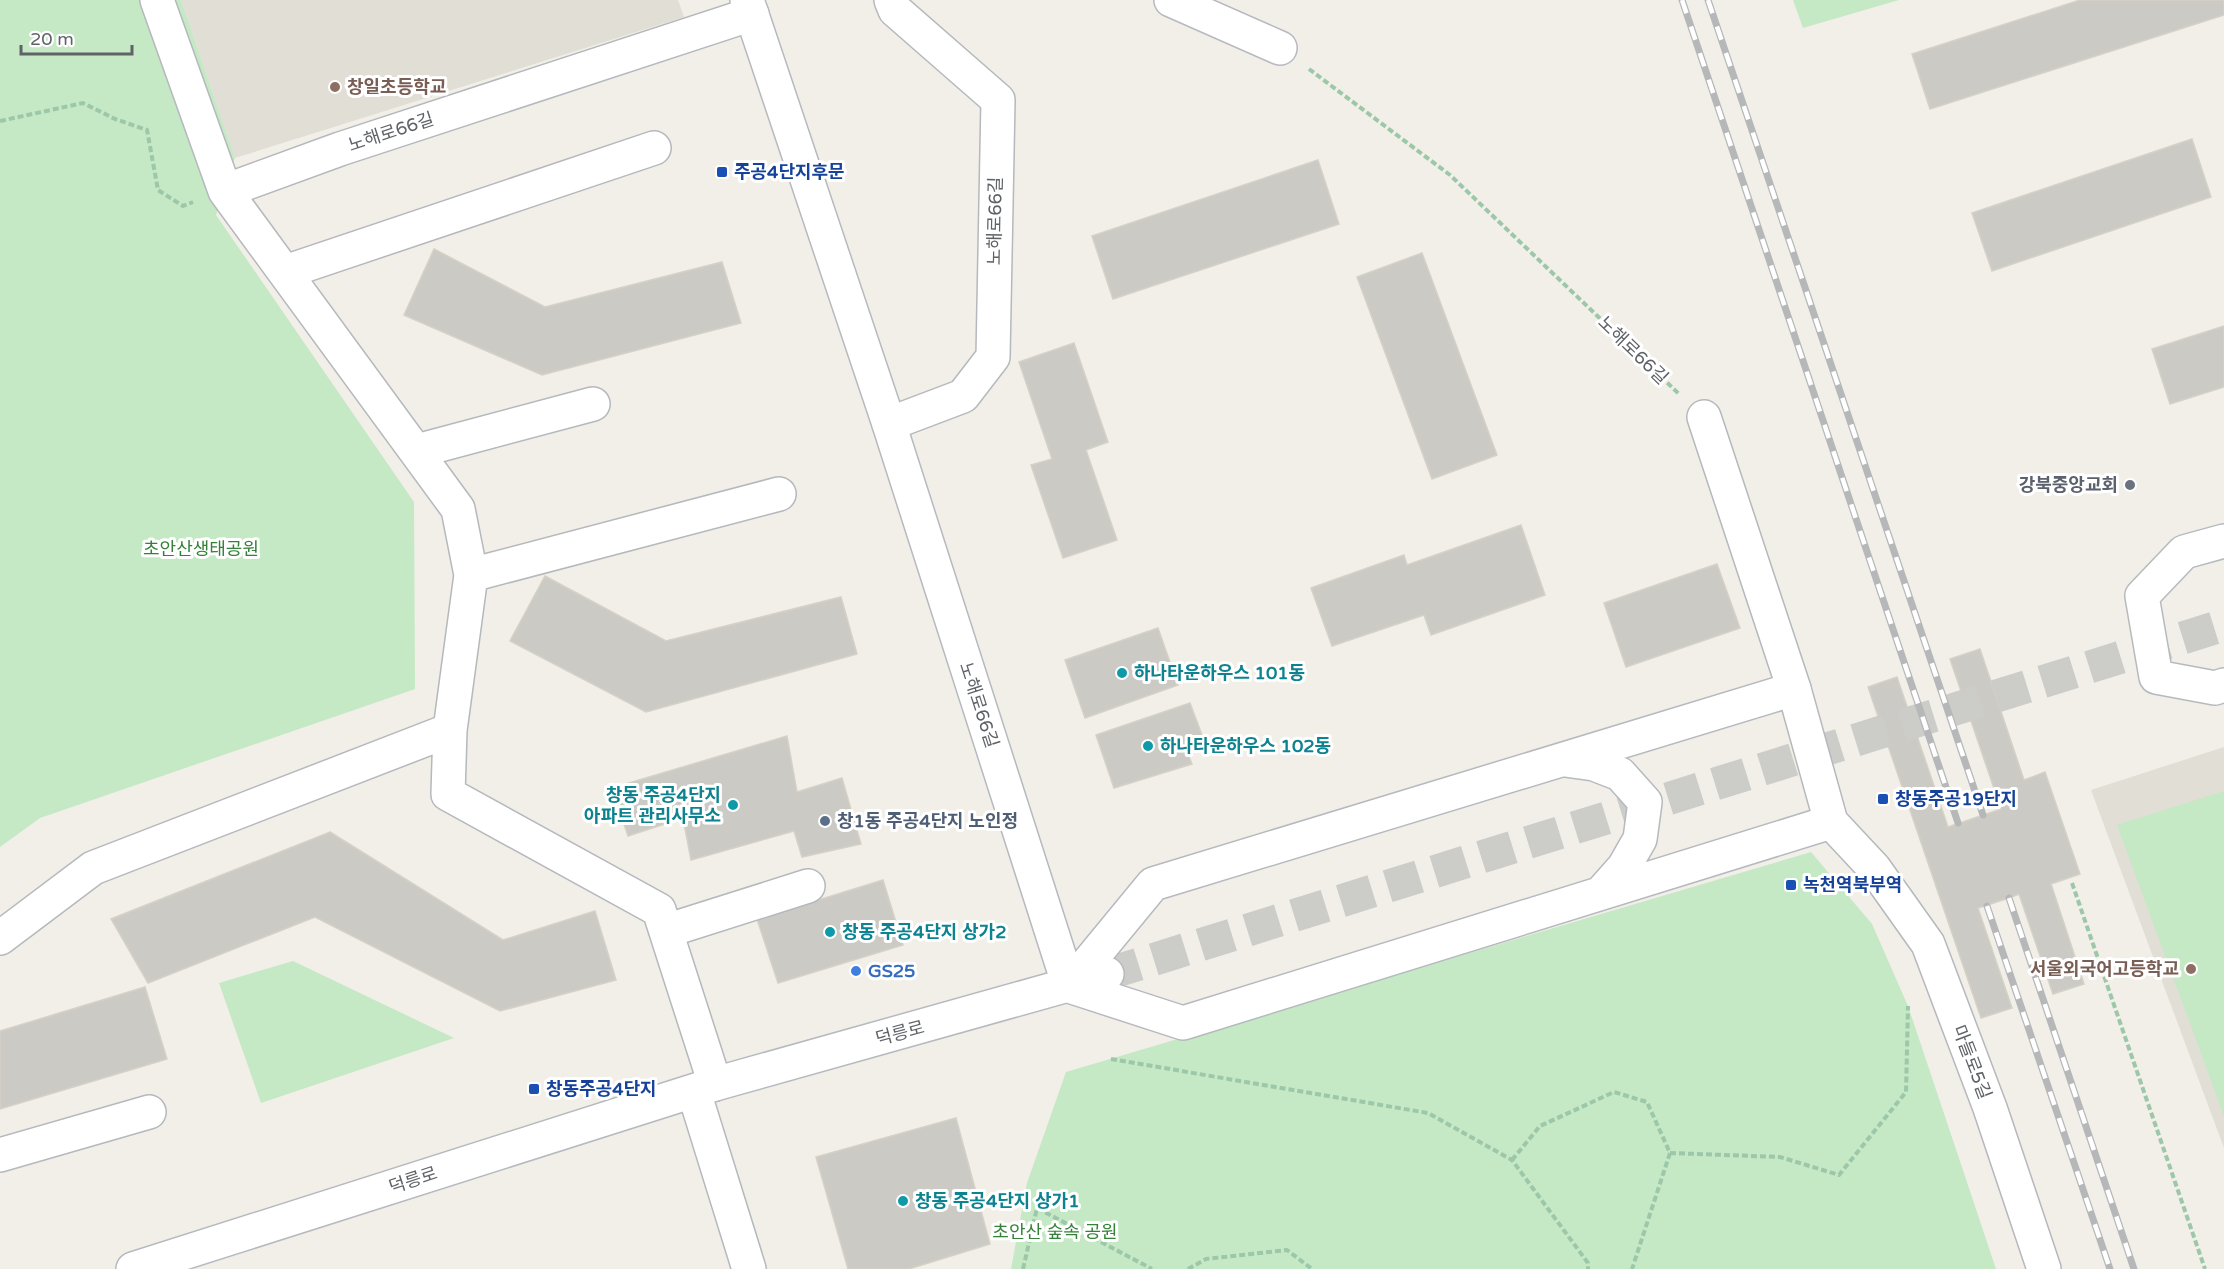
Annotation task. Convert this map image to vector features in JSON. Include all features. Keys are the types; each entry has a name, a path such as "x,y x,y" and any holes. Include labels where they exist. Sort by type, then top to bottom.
{"street":[{"path":"157,0 225,191 458,509 471,575 450,730 448,794 659,910 749,1269"},
{"name":"노해로66길","path":"889,424 963,396 993,357 998,100 895,10 891,0"},
{"path":"1171,0 1280,48"},
{"name":"노해로66길","path":"225,191 749,7 889,424 1069,986"},
{"path":"285,273 654,148"},
{"path":"417,451 593,404"},
{"path":"1704,417 1794,689 1831,822 1184,1023 1069,986 1153,884 1794,689"},
{"path":"471,575 779,494"},
{"path":"2224,541 2184,552 2142,596 2156,677 2215,688 2224,685"},
{"path":"0,938 93,868 450,730"},
{"path":"1562,760 1594,764 1620,774 1644,802 1640,839 1624,867 1601,893"},
{"name":"마들로5길","path":"1831,822 1874,868 1928,944 1990,1108 2044,1269"},
{"path":"666,931 808,886"},
{"name":"덕릉로","path":"133,1269 704,1088 1107,974"},
{"path":"0,1155 149,1112"}],"path":[{"name":"노해로66길","path":"1280,48 1450,175 1704,417"},
{"path":"0,121 83,103 115,119 147,130 158,190 183,206 225,191"},
{"path":"2072,883 2205,1269"},
{"path":"1670,1153 1780,1157 1839,1175 1906,1092 1908,1006"},
{"path":"1111,1059 1428,1113 1512,1160 1588,1263 1588,1269"},
{"path":"1512,1160 1540,1126 1614,1092 1647,1102 1670,1153 1632,1269"},
{"path":"1023,1269 1036,1208 1152,1269"},
{"path":"1188,1269 1206,1259 1287,1250 1312,1269"}],"shaded area":[{"name":"창일초등학교","path":"181,0 678,0 684,17 235,158"},
{"name":"서울외국어고등학교","path":"2224,747 2224,1148 2091,790"}],"green space":[{"name":"초안산생태공원","path":"0,0 181,0 235,158 216,215 414,502 415,689 40,818 0,847"},
{"path":"1793,0 1899,0 1803,28"},
{"name":"서울외국어고등학교","path":"2224,791 2224,1116 2117,825"},
{"name":"초안산 숲속 공원","path":"1811,852 1872,924 1908,1006 1996,1269 1011,1269 1027,1183 1066,1072"},
{"path":"293,961 454,1038 261,1103 219,983"}],"building":[{"path":"2080,0 2224,0 2224,15 1930,109 1912,54"},
{"path":"2192,139 2211,197 1992,271 1972,213"},
{"path":"1318,160 1339,224 1113,299 1092,236"},
{"path":"434,249 545,307 722,262 741,323 542,375 404,315"},
{"path":"1422,253 1497,455 1432,479 1357,277"},
{"path":"2224,326 2224,387 2170,404 2152,349"},
{"path":"1074,343 1108,442 1086,450 1117,540 1063,558 1031,465 1052,459 1019,362"},
{"path":"1521,525 1545,595 1431,635 1424,615 1332,646 1311,588 1404,555 1407,565"},
{"path":"1717,564 1740,628 1626,667 1604,603"},
{"path":"545,576 666,641 841,597 857,654 646,712 510,641"},
{"name":"하나타운하우스 101동","path":"1158,628 1178,685 1085,718 1065,660"},
{"path":"1980,649 2024,780 2045,772 2080,874 2051,884 2084,984 2053,994 2019,894 1978,908 2012,1008 1981,1018 1868,687 1897,677 1948,827 2001,809 1950,659"},
{"name":"하나타운하우스 102동","path":"1190,703 1205,743 1186,749 1192,764 1114,788 1096,735"},
{"name":"창동 주공4단지 아파트 관리사무소","path":"787,736 797,792 842,778 861,844 802,857 794,831 691,860 683,818 628,836 612,788"},
{"path":"330,832 503,940 595,911 616,980 500,1011 315,917 148,983 111,919"},
{"name":"창동 주공4단지 상가2","path":"883,880 903,945 778,983 757,919"},
{"path":"145,987 167,1059 0,1109 0,1031"},
{"name":"창동 주공4단지 상가1","path":"956,1118 990,1244 909,1269 848,1269 816,1157"}],"tunnel":[{"path":"1107,974 2224,625"}],"railway":[{"path":"1682,0 1958,823"},
{"path":"1708,0 1983,815"},
{"path":"2009,898 2134,1269"},
{"path":"1987,906 2110,1269"}],"place":[{"name":"창일초등학교","path":"335,87"},
{"name":"주공4단지후문","path":"722,172"},
{"name":"강북중앙교회","path":"2130,485"},
{"name":"하나타운하우스 101동","path":"1122,673"},
{"name":"하나타운하우스 102동","path":"1148,746"},
{"name":"창동주공19단지","path":"1883,799"},
{"name":"창동 주공4단지 아파트 관리사무소","path":"733,805"},
{"name":"창1동 주공4단지 노인정","path":"825,821"},
{"name":"녹천역북부역","path":"1791,885"},
{"name":"창동 주공4단지 상가2","path":"830,932"},
{"name":"서울외국어고등학교","path":"2191,969"},
{"name":"GS25","path":"856,971"},
{"name":"창동주공4단지","path":"534,1089"},
{"name":"창동 주공4단지 상가1","path":"903,1201"}]}
